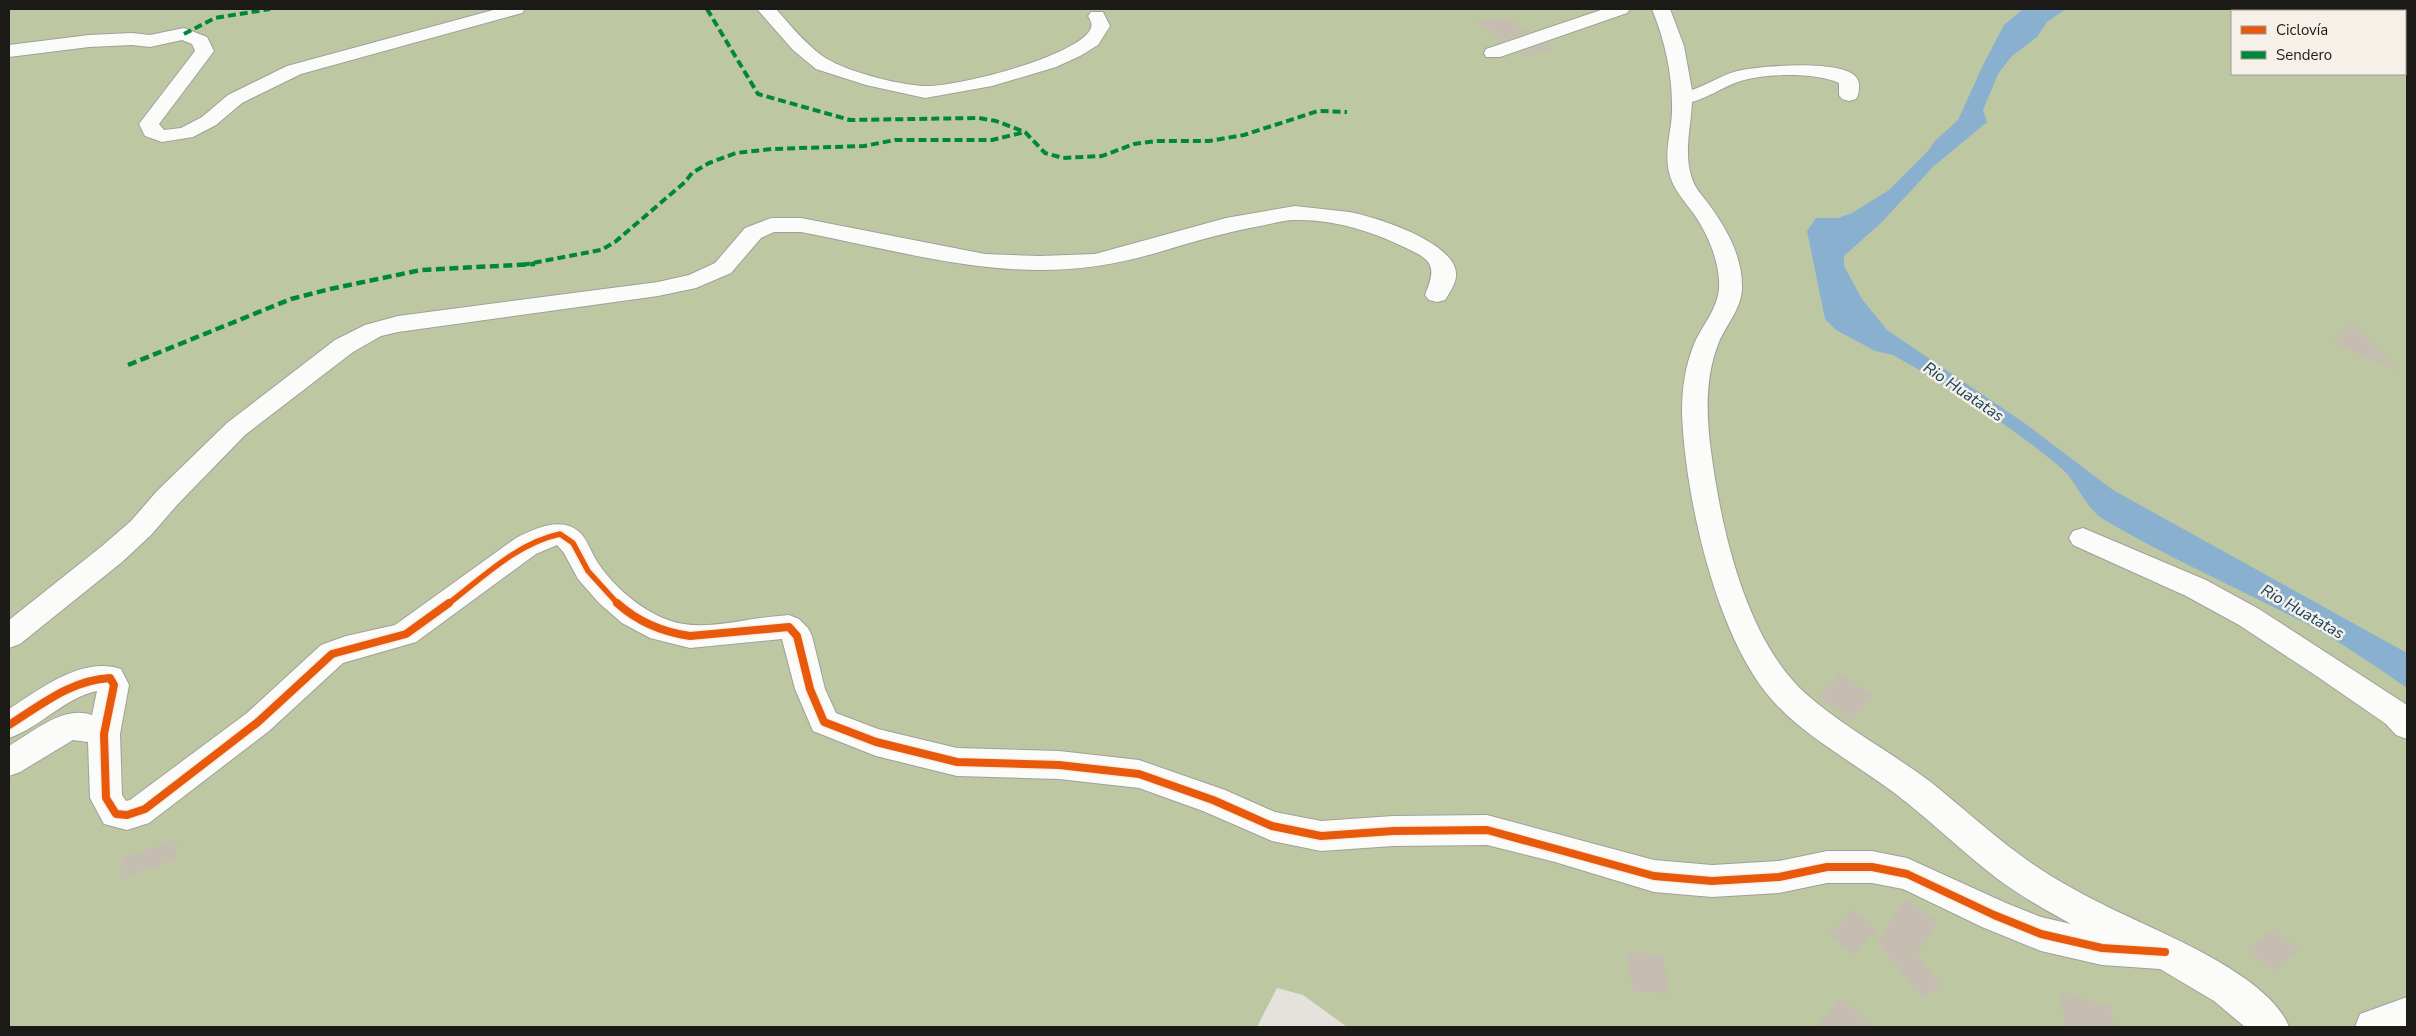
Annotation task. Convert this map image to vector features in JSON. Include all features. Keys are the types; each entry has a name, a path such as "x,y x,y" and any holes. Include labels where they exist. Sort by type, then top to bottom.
{"street":[{"path":"9,51 89,41 132,39 150,41 184,34 200,41 205,51 149,124 152,132 162,136 186,133 209,121 235,99 294,70 516,9"},
{"path":"766,9 800,46 823,65 924,92 948,90 981,82 1070,55 1092,40 1100,31 1101,23 1097,16"},
{"path":"1493,52 1620,9"},
{"path":"1661,9 1679,66 1682,83 1681,98 1683,110 1677,163 1682,182 1704,212 1721,245 1728,263 1731,287 1725,312 1708,340 1697,376 1698,443 1711,528 1740,621 1762,661 1782,689 1805,711 1906,783 2016,872 2048,893 2165,952 2230,989 2271,1027"},
{"path":"1681,98 1710,90 1730,78 1754,73 1784,71 1826,72 1841,75 1849,80 1849,96"},
{"path":"9,636 112,554 141,528 167,498 236,429 344,346 373,330 398,324 658,289 696,281 723,268 753,233 772,225 801,225 985,261 1040,263 1095,261 1156,246 1226,224 1295,212 1350,219 1391,232 1419,246 1440,261 1445,275 1437,295"},
{"path":"9,725 71,687 96,677 110,678 114,686 104,734 106,798 116,814 124,817 135,814 145,809 258,722 332,654 347,647 386,641 418,628 430,616 526,546 541,538 560,534 573,542 585,567 613,600 629,614 660,628 675,634 703,636 772,627 789,627 797,636 810,689 824,722 876,742 957,762 1060,765 1138,774 1213,800 1272,826 1321,836 1393,831 1487,830 1555,847 1654,876 1712,881 1779,877 1826,867 1872,867 1907,874 1994,915 2041,934 2102,948 2165,952"},
{"path":"2083,538 2196,588 2249,617 2326,666 2397,715 2407,726"},
{"path":"9,762 68,727 85,726 104,734"},
{"path":"2373,1027 2407,1015"}],"green space":[{"path":"9,9 2407,9 2407,1027 1347,1027 1303,995 1277,988 1257,1027 9,1027"}],"water":[{"name":"Rio Huatatas","path":"2023,9 2066,9 2047,22 2037,37 2012,56 1998,74 1983,110 1987,122 1934,166 1881,223 1844,256 1844,266 1862,299 1887,330 2023,422 2113,490 2407,653 2407,688 2352,651 2310,626 2174,558 2103,519 2091,508 2071,479 2060,467 2020,436 1937,380 1893,355 1875,351 1836,330 1825,319 1807,231 1816,218 1838,218 1852,213 1889,190 1927,152 1936,140 1958,120 2004,25"}],"building":[{"path":"1509,18 1529,32 1504,41 1475,20"},
{"path":"1545,43 1552,49 1525,57 1519,52"},
{"path":"2351,322 2400,371 2399,372 2333,343"},
{"path":"1840,673 1874,695 1852,720 1818,698"},
{"path":"177,839 176,860 121,879 122,858"},
{"path":"1905,899 1938,921 1917,955 1942,987 1921,997 1877,941"},
{"path":"1853,909 1877,930 1853,955 1829,934"},
{"path":"2273,928 2299,949 2274,972 2247,950"},
{"path":"1627,952 1663,955 1669,994 1632,991"},
{"path":"2061,990 2083,999 2110,1005 2115,1027 2064,1027"},
{"path":"1841,998 1874,1027 1815,1027"}],"marked path":[{"path":"184,34 215,18 270,9"},
{"path":"707,9 758,94 850,120 979,118 996,121 1025,132 1045,153 1063,158 1102,156 1134,144 1156,141 1209,141 1244,135 1318,111 1347,112"},
{"path":"128,365 291,299 330,289 421,270 537,264 601,250 615,242 685,182 692,173 709,163 736,153 772,149 822,149 864,146 895,140 992,140 1025,132"}],"cycle path":[{"path":"9,725 70,687 83,682 110,678 114,685 104,734 106,798 116,814 124,816 134,814 145,809 258,722 332,654 359,645 406,634 526,546 541,538 560,534 573,543 588,571 620,606 646,623 660,629 675,634 705,636 789,627 797,636 810,689 824,722 876,742 957,762 1059,765 1139,774 1213,800 1272,826 1321,836 1393,831 1487,830 1555,847 1654,876 1712,881 1779,877 1827,867 1872,867 1907,874 1994,915 2041,934 2102,948 2165,952"}]}
